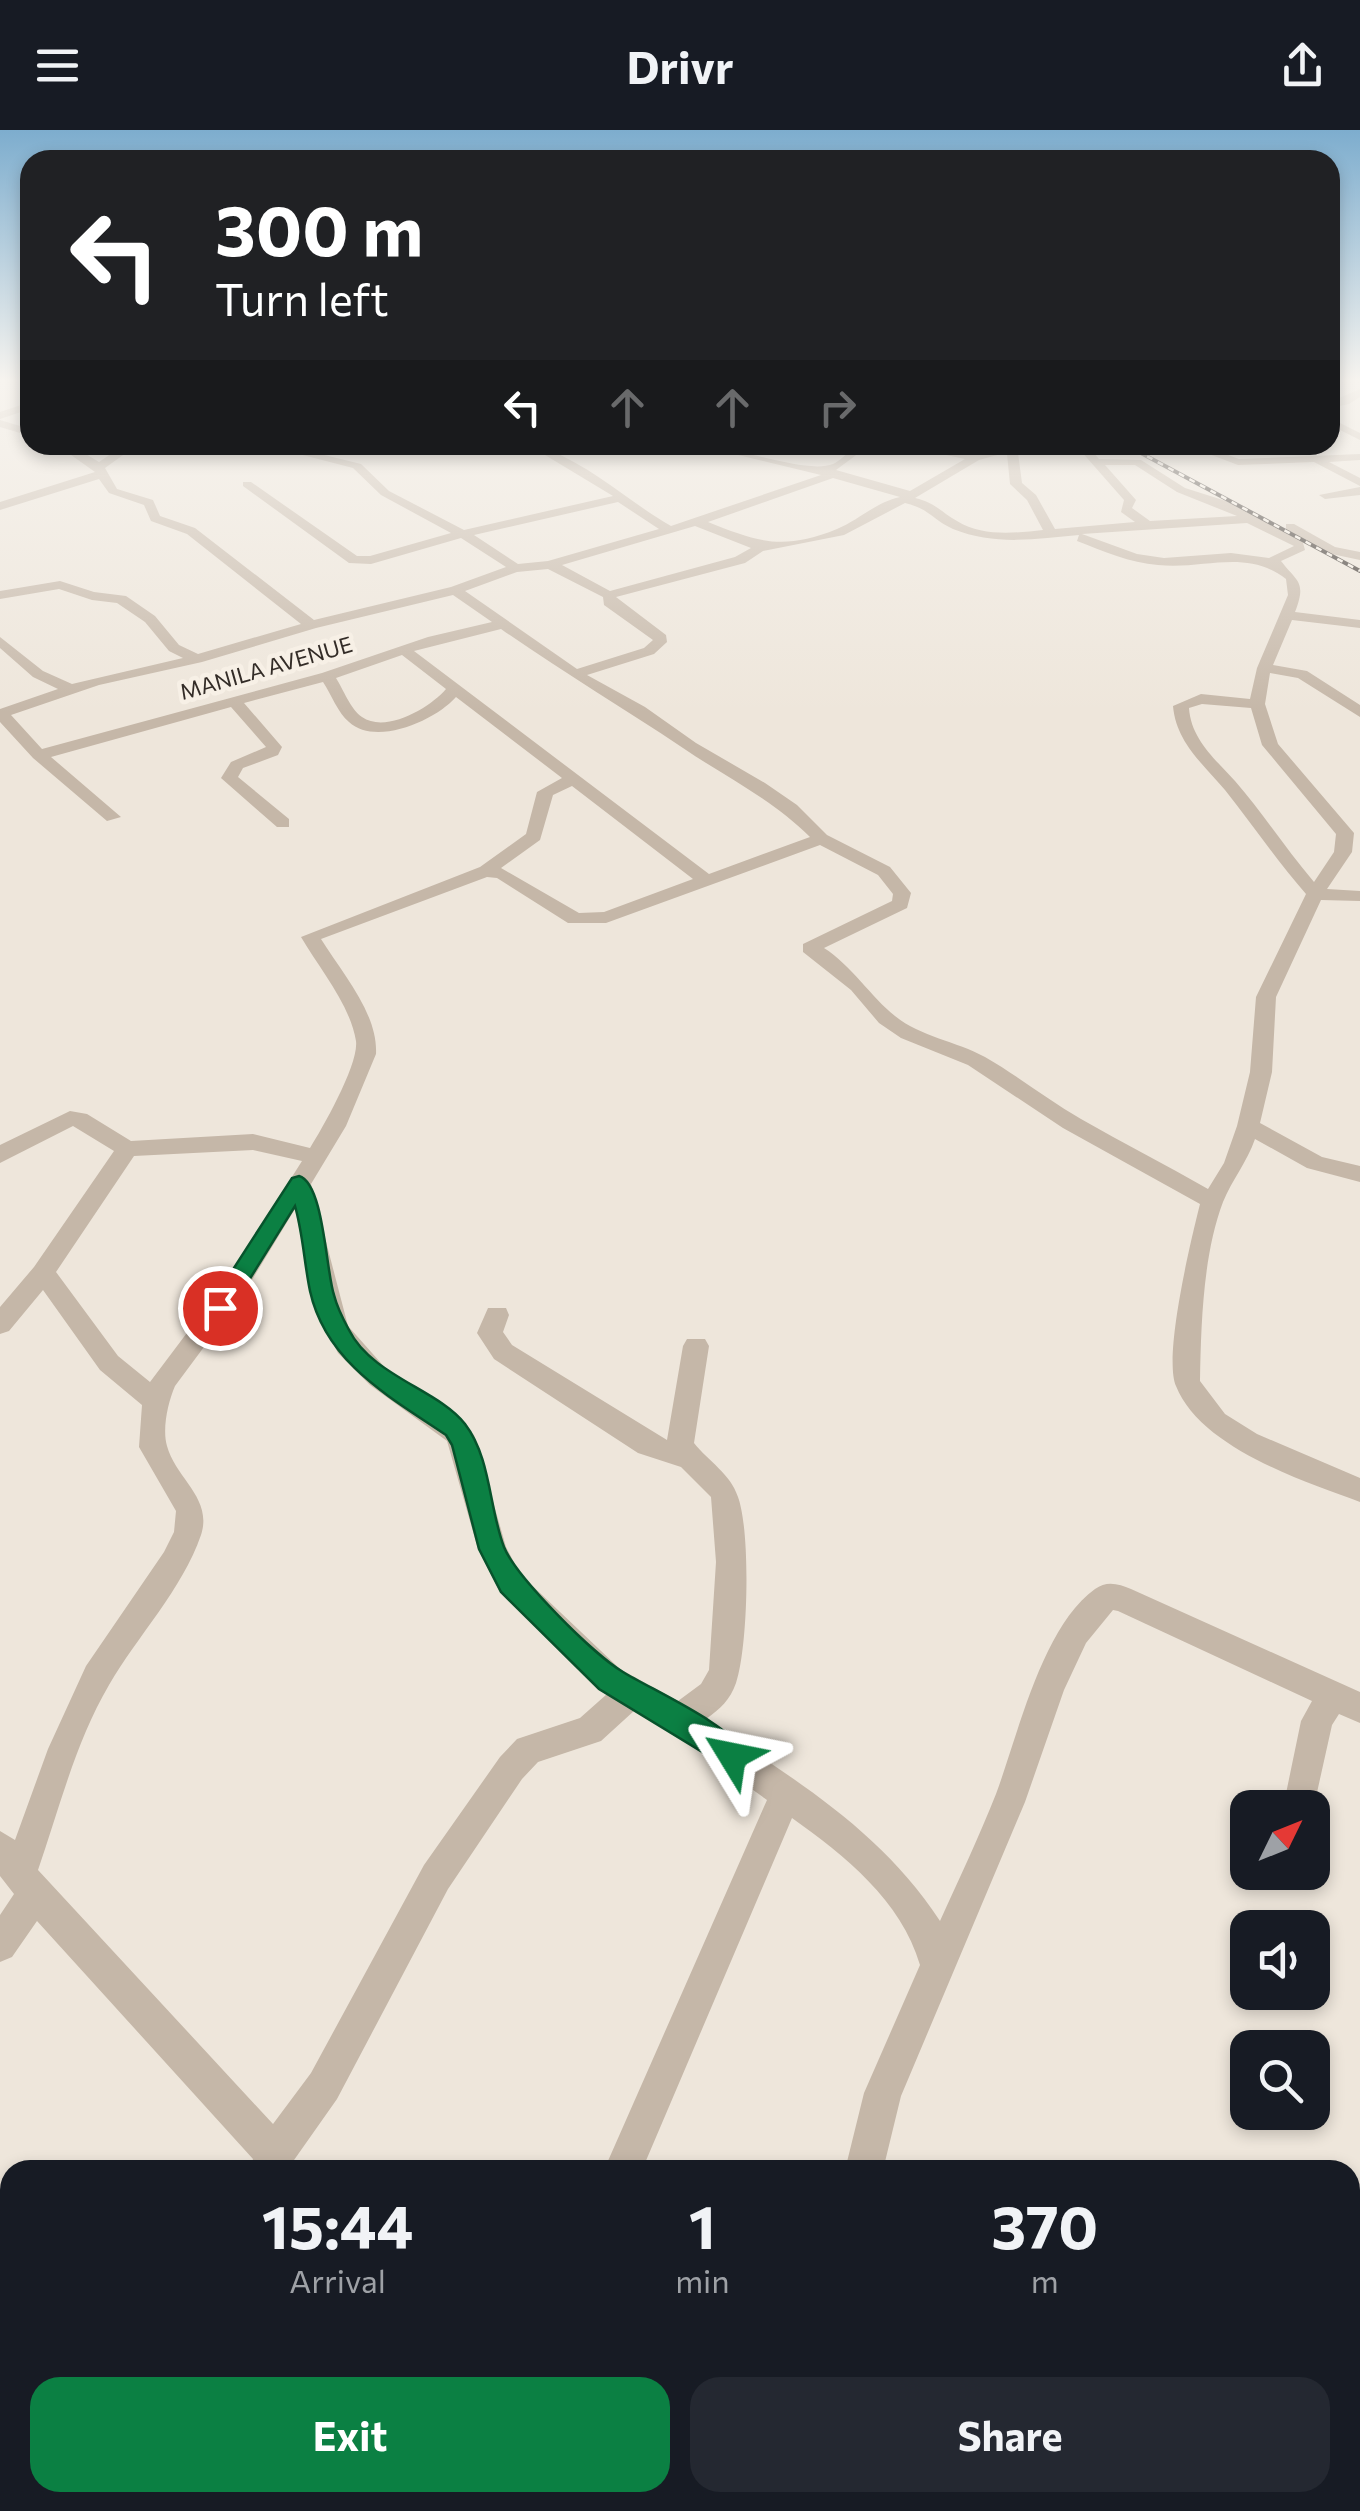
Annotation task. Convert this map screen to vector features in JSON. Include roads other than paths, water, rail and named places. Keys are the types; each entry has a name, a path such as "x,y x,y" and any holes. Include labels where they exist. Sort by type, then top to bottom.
{"street":[{"path":"0,506 41,491"},
{"path":"113,491 149,503 155,518 191,530 311,625"},
{"path":"257,491 354,560 371,560 459,534 620,498"},
{"path":"384,491 490,550 514,568"},
{"path":"609,491 668,529"},
{"path":"113,817 40,755 0,714 70,688 198,659 311,625 455,590 514,568 548,565 698,522 784,491"},
{"path":"901,491 906,494 904,499"},
{"path":"548,565 574,573 594,591 610,596 740,560 761,548 840,532 918,491"},
{"path":"1024,491 1051,533"},
{"path":"1123,491 1130,500 1124,509 1147,524"},
{"path":"1184,491 1252,518 1298,542 1301,548 1276,559 1275,565"},
{"path":"1223,491 1331,550 1360,556"},
{"path":"1325,495 1359,491"},
{"path":"904,499 930,505 954,524 998,538 1252,518"},
{"path":"698,522 761,548"},
{"path":"1071,534 1165,562 1244,556 1275,565 1292,578 1295,596 1264,668 1257,704 1270,745 1345,833 1343,852 1315,894 1266,997 1261,1072 1248,1126 1235,1164 1212,1200 1197,1273 1187,1382 1216,1422 1247,1442 1360,1490"},
{"path":"0,595 60,585 85,595 121,598 150,619 174,648 198,659"},
{"path":"455,590 576,674 759,786 791,809 821,839 884,871 902,892 901,904 810,948 858,986 886,1019 908,1033 975,1060 1071,1123 1212,1200"},
{"path":"576,674 649,651 660,642 661,638 646,625 608,602 610,596"},
{"path":"1288,615 1352,624 1360,638"},
{"name":"MANILA AVENUE","path":"40,755 504,624"},
{"path":"0,640 38,674 70,688"},
{"path":"404,650 707,881"},
{"path":"1264,668 1302,674 1360,712"},
{"path":"327,676 355,720 377,728 439,707 454,690"},
{"path":"1257,704 1201,699 1182,706 1182,719 1202,758 1230,786 1262,834 1315,894 1360,896"},
{"path":"234,701 274,747 272,752 238,765 230,778 284,823"},
{"path":"0,1945 18,1872 97,1676 175,1561 188,1532 190,1510 153,1447 155,1401 164,1381 235,1287 335,1126 342,1102 367,1052 367,1037 310,936 486,871 534,836 545,792 574,779"},
{"path":"486,871 502,874 575,919 606,918 821,839"},
{"path":"0,1155 70,1118 79,1119 127,1149 253,1142 316,1156"},
{"path":"1248,1126 1315,1163 1360,1174"},
{"path":"0,1324 43,1273 127,1149"},
{"path":"299,1183 314,1235 322,1293 342,1340 374,1374 454,1428 464,1443 492,1549 510,1583 595,1667 630,1694 679,1718 854,1843 902,1895 929,1936 938,1966"},
{"path":"43,1273 109,1363 155,1401"},
{"path":"497,1314 490,1333 503,1352 633,1437 686,1457"},
{"path":"679,1718 712,1697 722,1682 729,1606 729,1516 724,1495 714,1480 686,1457 680,1445 696,1346"},
{"path":"866,2160 883,2093 931,1990 1064,1657 1096,1604 1108,1596 1122,1598 1346,1703"},
{"path":"272,2160 324,2086 436,1877 512,1768 528,1750 590,1730 609,1717 630,1694"},
{"path":"1304,1790 1317,1722 1346,1703"},
{"path":"627,2160 786,1794"},
{"path":"18,1872 269,2160"}],"railway":[{"path":"1212,491 1360,571"}]}
